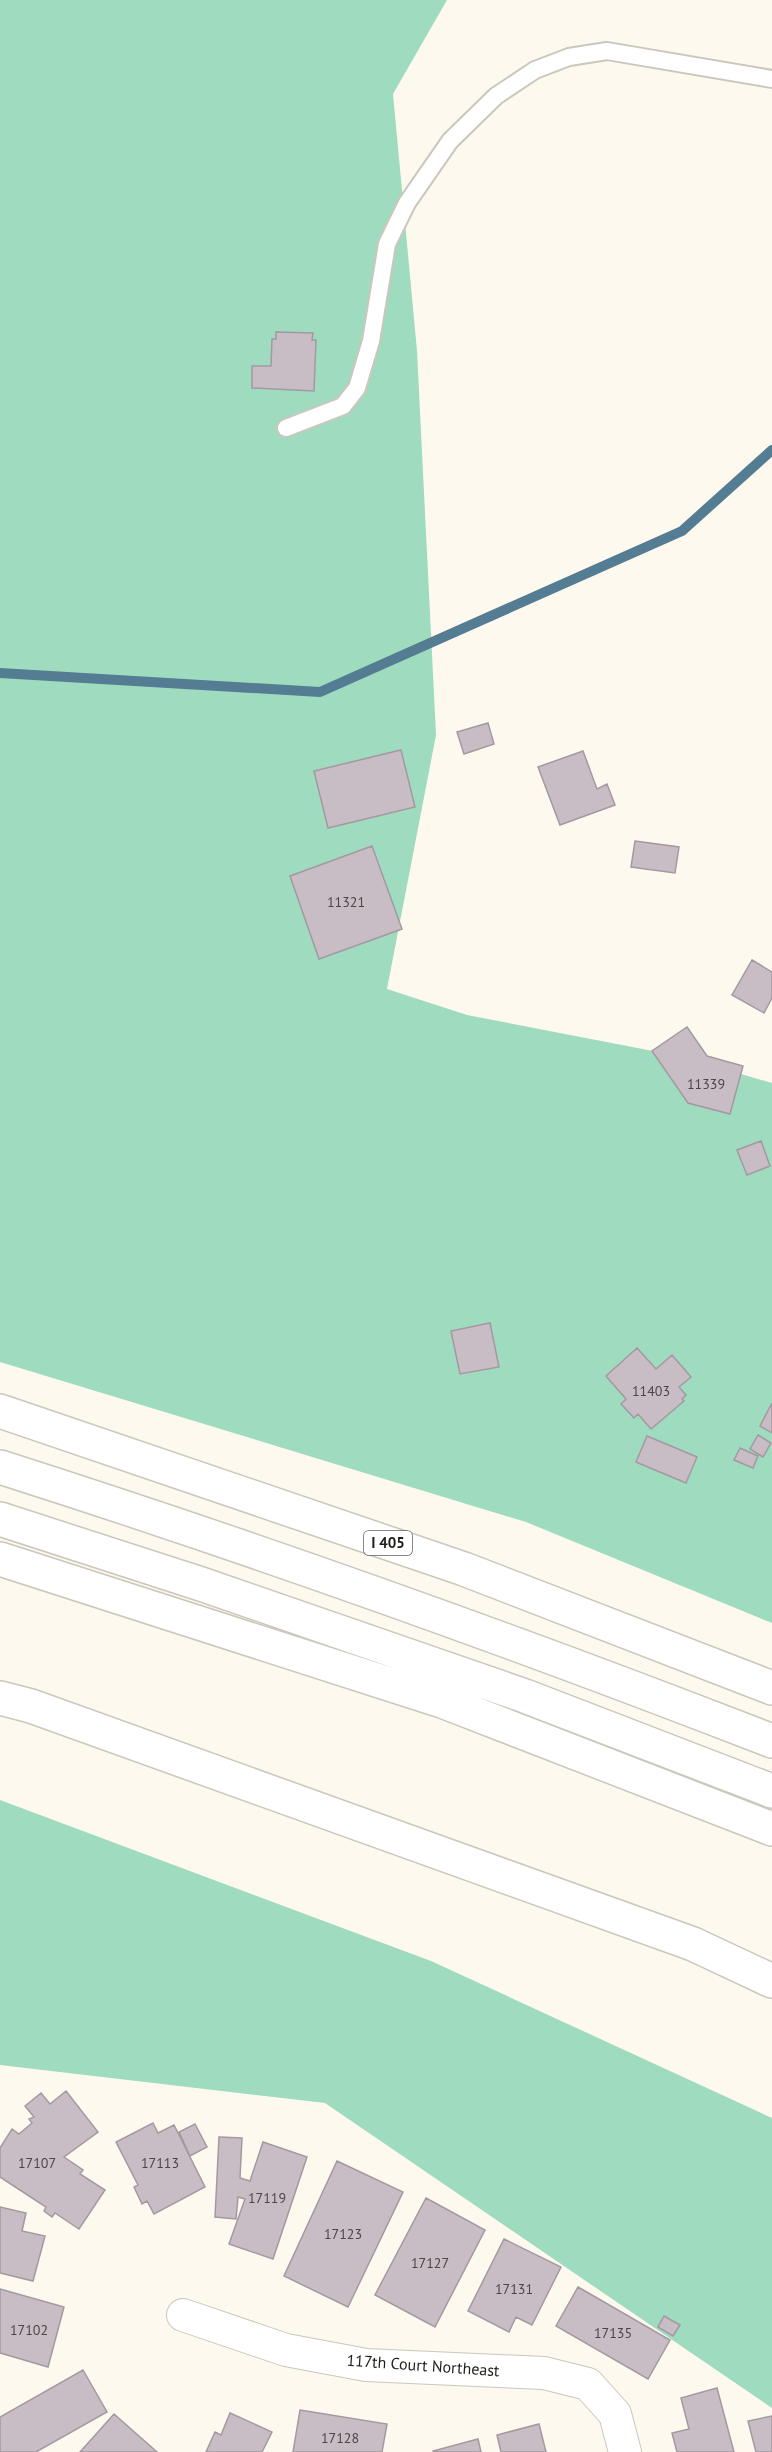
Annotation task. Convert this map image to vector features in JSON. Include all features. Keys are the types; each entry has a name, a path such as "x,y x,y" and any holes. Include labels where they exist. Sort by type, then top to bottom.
{"highway":[{"name":"I 405","path":"0,1411 464,1569 772,1688"},
{"path":"0,1467 226,1539 601,1675 772,1741"},
{"path":"0,1519 212,1587 458,1672 772,1791"},
{"path":"0,1559 442,1701 772,1829"},
{"path":"0,1698 31,1706 693,1944 772,1982"}],"street":[{"name":"117th Court Northeast","path":"183,2315 286,2350 366,2365 544,2373 588,2385 615,2414 625,2452"}],"lane":[{"path":"286,428 343,406 357,388 371,341 387,244 407,203 450,141 496,96 535,70 569,57 607,51 772,79"}],"green space":[{"path":"0,0 447,0 393,94 417,351 436,735 387,989 467,1015 679,1056 772,1083 772,1623 526,1522 0,1362"},
{"path":"0,1800 431,1961 772,2118 772,2408 325,2103 0,2065"}],"building":[{"path":"276,332 313,333 312,340 316,340 314,391 252,388 252,366 271,366 272,339 276,339"},
{"path":"488,723 494,744 464,754 457,732"},
{"path":"401,750 415,807 328,828 314,771"},
{"path":"583,751 597,789 607,784 615,805 560,825 538,767"},
{"path":"635,841 679,847 675,873 631,867"},
{"path":"372,846 402,929 319,959 290,876"},
{"path":"752,960 772,972 772,998 764,1013 732,995"},
{"path":"687,1027 707,1056 743,1066 730,1114 688,1103 652,1051"},
{"path":"761,1141 770,1166 747,1175 737,1150"},
{"path":"490,1323 499,1367 460,1374 451,1331"},
{"path":"637,1348 656,1369 672,1355 691,1377 679,1387 686,1395 682,1399 684,1401 651,1429 638,1414 634,1418 621,1404 626,1399 606,1376"},
{"path":"772,1403 772,1433 760,1426"},
{"path":"758,1435 771,1443 763,1457 750,1449"},
{"path":"647,1436 697,1457 686,1483 636,1462"},
{"path":"740,1448 758,1456 753,1468 734,1460"},
{"path":"66,2091 98,2132 64,2157 83,2170 80,2174 105,2190 79,2229 55,2213 52,2217 44,2211 46,2207 0,2177 0,2148 12,2129 19,2134 32,2123 29,2119 34,2117 25,2106 41,2093 50,2104"},
{"path":"153,2123 158,2133 174,2125 205,2187 154,2214 147,2201 142,2204 134,2187 138,2185 116,2142"},
{"path":"195,2124 207,2147 190,2156 179,2132"},
{"path":"219,2137 242,2138 240,2178 250,2181 263,2142 307,2157 273,2259 229,2244 245,2199 238,2197 236,2219 215,2217"},
{"path":"337,2161 403,2192 348,2307 284,2276"},
{"path":"426,2198 485,2230 435,2327 375,2295"},
{"path":"0,2207 26,2213 22,2231 45,2236 33,2281 0,2273"},
{"path":"504,2239 561,2267 532,2325 516,2317 509,2332 468,2311"},
{"path":"578,2287 670,2340 648,2379 556,2326"},
{"path":"0,2289 64,2307 48,2367 0,2353"},
{"path":"664,2316 680,2325 673,2336 658,2327"},
{"path":"83,2370 107,2412 36,2452 0,2452 0,2417"},
{"path":"717,2388 734,2452 677,2452 672,2433 689,2429 681,2398"},
{"path":"300,2410 387,2424 382,2452 293,2452"},
{"path":"230,2413 272,2432 262,2452 206,2452 215,2432 221,2435"},
{"path":"114,2414 157,2452 80,2452"},
{"path":"772,2416 772,2452 756,2452 748,2421"},
{"path":"539,2424 546,2452 501,2452 497,2435"},
{"path":"478,2439 481,2452 433,2452 433,2451"}],"waterway":[{"path":"0,673 320,692 682,531 772,450"}]}
